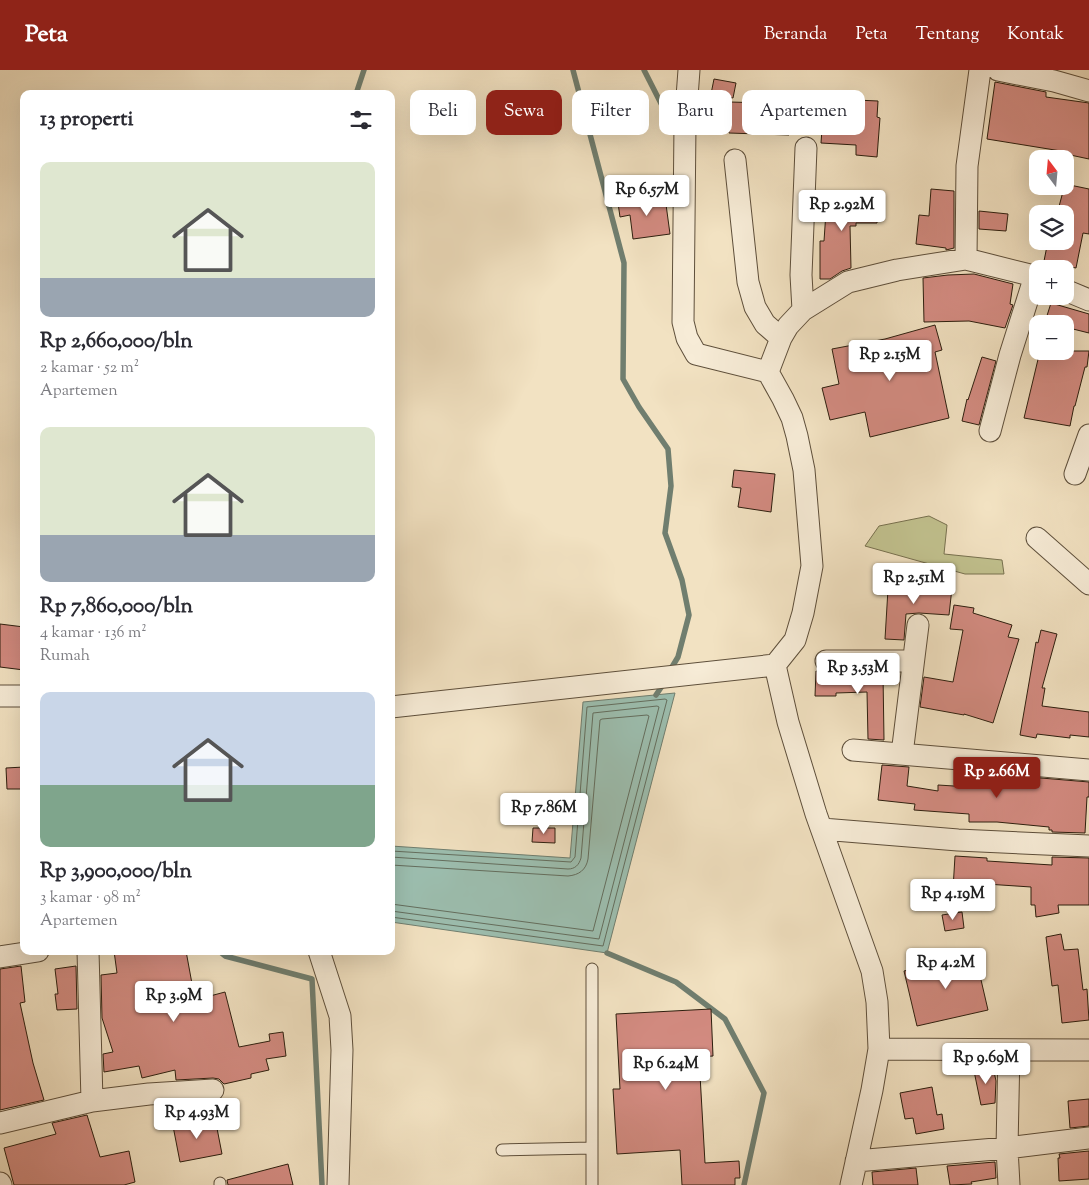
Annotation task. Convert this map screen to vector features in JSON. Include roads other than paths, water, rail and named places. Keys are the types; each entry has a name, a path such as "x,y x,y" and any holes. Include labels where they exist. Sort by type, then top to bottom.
{"street":[{"path":"395,707 774,664 795,640 804,614 812,566 804,470 792,418 768,372 696,354 687,338 683,322 685,124 689,70"},
{"path":"966,259 966,166 980,70"},
{"path":"998,70 1054,81 1089,91"},
{"path":"803,310 801,275 806,148"},
{"path":"735,160 748,282 755,307 765,324 781,338"},
{"path":"768,372 781,338 788,326 803,310 848,282 896,270 966,259 1029,275"},
{"path":"1074,294 1089,300"},
{"path":"990,431 1010,355 1029,298"},
{"path":"1075,474 1089,435"},
{"path":"1037,538 1089,584"},
{"path":"902,754 912,661 918,625"},
{"path":"826,661 912,661"},
{"path":"774,664 788,722 822,829 872,970 877,1002 879,1049 851,1185"},
{"path":"0,696 20,696"},
{"path":"853,750 1089,770"},
{"path":"822,829 958,840 1089,846"},
{"path":"0,957 20,954"},
{"path":"88,955 92,1101"},
{"path":"320,955 340,1016 342,1050 338,1185"},
{"path":"879,1049 1089,1050"},
{"path":"1009,1050 1007,1148 1009,1185"},
{"path":"0,1123 92,1101 149,1094 213,1090"},
{"path":"856,1161 1007,1148 1089,1138"}],"lane":[{"path":"592,969 592,1185"},
{"path":"502,1150 592,1148"}],"water":[{"path":"675,693 607,953 395,923 395,846 570,858 583,702"}],"waterway":[{"path":"357,90 364,70"},
{"path":"573,70 624,263 623,379 639,407 668,449 671,486 665,533 682,580 689,615 678,657 672,667"},
{"path":"644,70 659,100"},
{"path":"656,695 662,686"},
{"path":"607,953 676,982 725,1019 764,1093 744,1185"},
{"path":"224,955 312,979 322,1185"}]}
